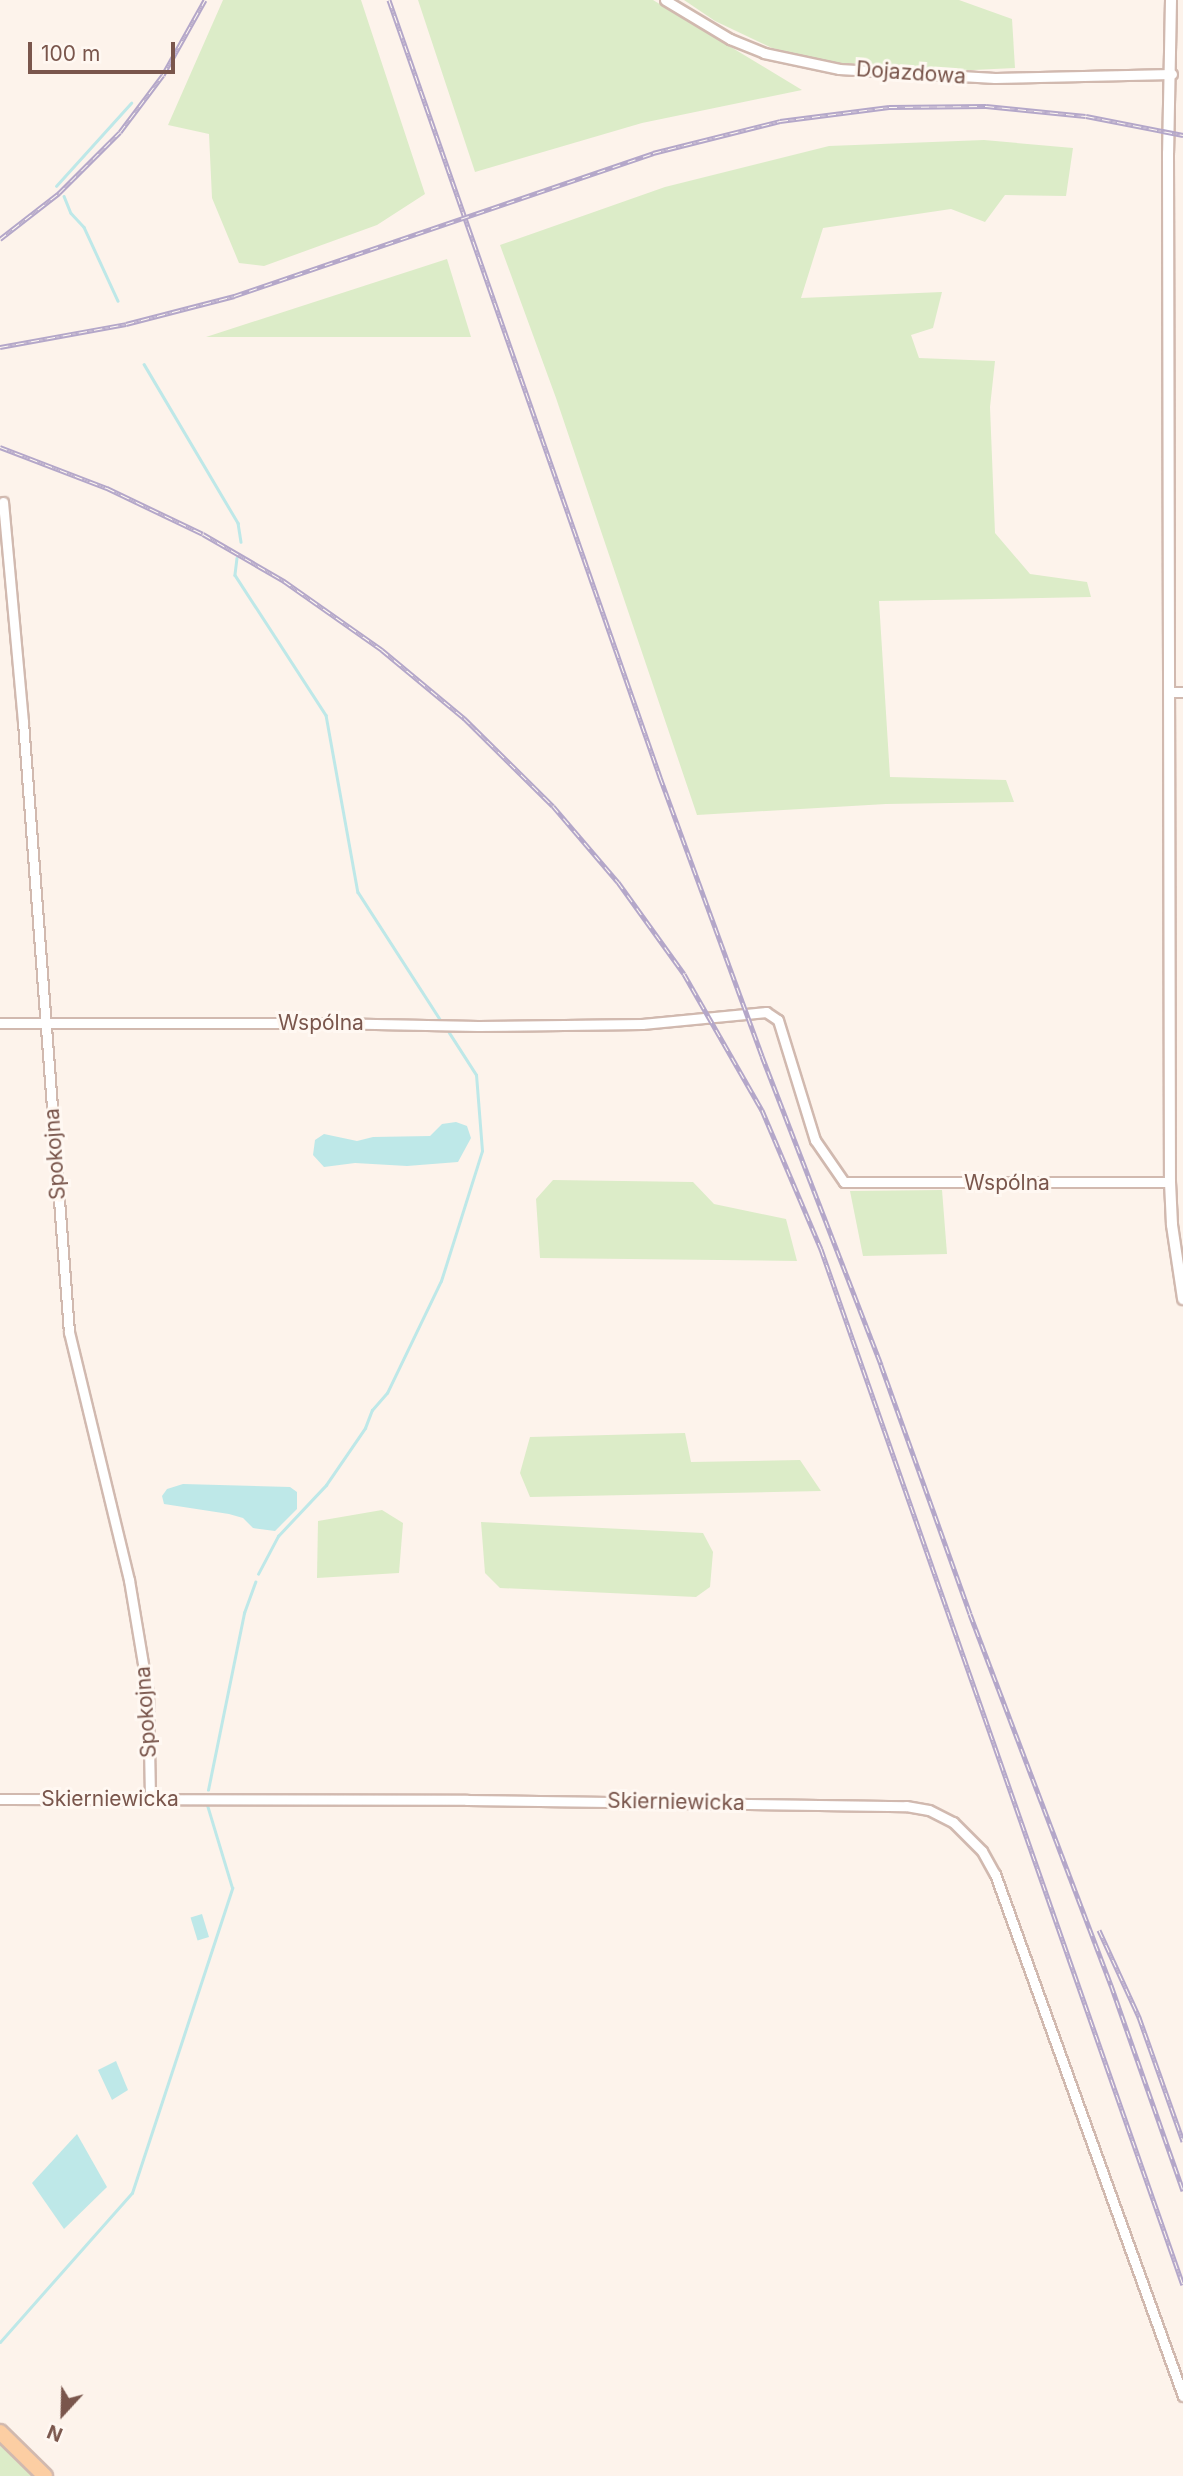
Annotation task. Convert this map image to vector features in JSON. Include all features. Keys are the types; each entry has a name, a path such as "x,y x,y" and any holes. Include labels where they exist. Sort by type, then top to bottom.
{"main road":[{"path":"0,2432 45,2476"}],"street":[{"name":"Dojazdowa","path":"665,0 730,39 764,53 839,69 995,78 1171,74"},
{"path":"1171,0 1168,153 1177,692 1170,1182 1172,1225 1183,1298"},
{"name":"Spokojna","path":"3,502 23,722 69,1332 129,1580 148,1693 150,1799"},
{"name":"Wspólna","path":"0,1023 642,1024 771,1014 778,1020 815,1140 844,1182 1170,1182"},
{"name":"Skierniewicka","path":"0,1799 906,1806 929,1810 953,1822 969,1835 995,1874 1183,2396"}],"green space":[{"path":"223,0 361,0 425,194 377,225 264,266 239,263 212,198 209,134 168,125"},
{"path":"418,0 653,0 802,90 642,123 475,172"},
{"path":"684,0 959,0 1012,19 1015,68 952,71 829,62 772,48 715,21"},
{"path":"984,140 1073,148 1066,196 1005,195 985,222 951,209 823,228 801,298 942,292 933,328 911,335 919,358 995,361 990,407 995,533 1030,574 1087,582 1091,597 879,601 890,777 1006,780 1014,802 886,804 697,815 556,398 500,245 665,187 829,146"},
{"path":"447,259 471,337 206,337"},
{"path":"553,1180 693,1182 714,1204 786,1219 797,1261 540,1258 536,1199"},
{"path":"942,1190 947,1254 863,1256 850,1191"},
{"path":"685,1433 691,1462 800,1460 821,1491 530,1497 520,1473 530,1437"},
{"path":"382,1510 403,1523 399,1573 317,1578 318,1521"},
{"path":"481,1522 703,1533 713,1552 710,1587 696,1597 500,1588 485,1573"},
{"path":"0,2443 23,2465 34,2476 0,2476"}],"water":[{"path":"456,1122 467,1126 471,1138 458,1162 407,1166 355,1163 324,1167 313,1155 315,1140 324,1134 357,1141 373,1137 430,1136 442,1124"},
{"path":"183,1484 290,1487 297,1492 297,1509 275,1531 253,1528 243,1518 229,1514 164,1504 162,1496 167,1489"},
{"path":"202,1914 209,1937 198,1940 191,1918"},
{"path":"116,2061 128,2090 112,2100 98,2070"},
{"path":"77,2134 107,2187 64,2229 32,2183"}],"waterway":[{"path":"56,186 131,103"},
{"path":"64,196 71,213 84,227 118,301"},
{"path":"144,364 238,523 241,542"},
{"path":"237,558 235,575 326,715 358,892 440,1019"},
{"path":"258,1574 278,1536 326,1485 365,1428 372,1410 387,1393 441,1281 482,1151 476,1075 449,1033"},
{"path":"208,1790 244,1613 255,1582"},
{"path":"0,2342 132,2193 232,1888 207,1805"}],"railway":[{"path":"0,239 59,193 120,132 163,75 205,0"},
{"path":"389,0 660,777 762,1056 881,1365 970,1614 1111,1985 1183,2191"},
{"path":"0,347 126,324 234,296 653,153 780,121 889,107 986,106 1086,116 1183,135"},
{"path":"0,447 107,488 203,534 284,581 382,650 464,718 553,806 618,882 684,974 762,1110 821,1249 1183,2285"},
{"path":"1099,1930 1139,2017 1183,2141"}]}
